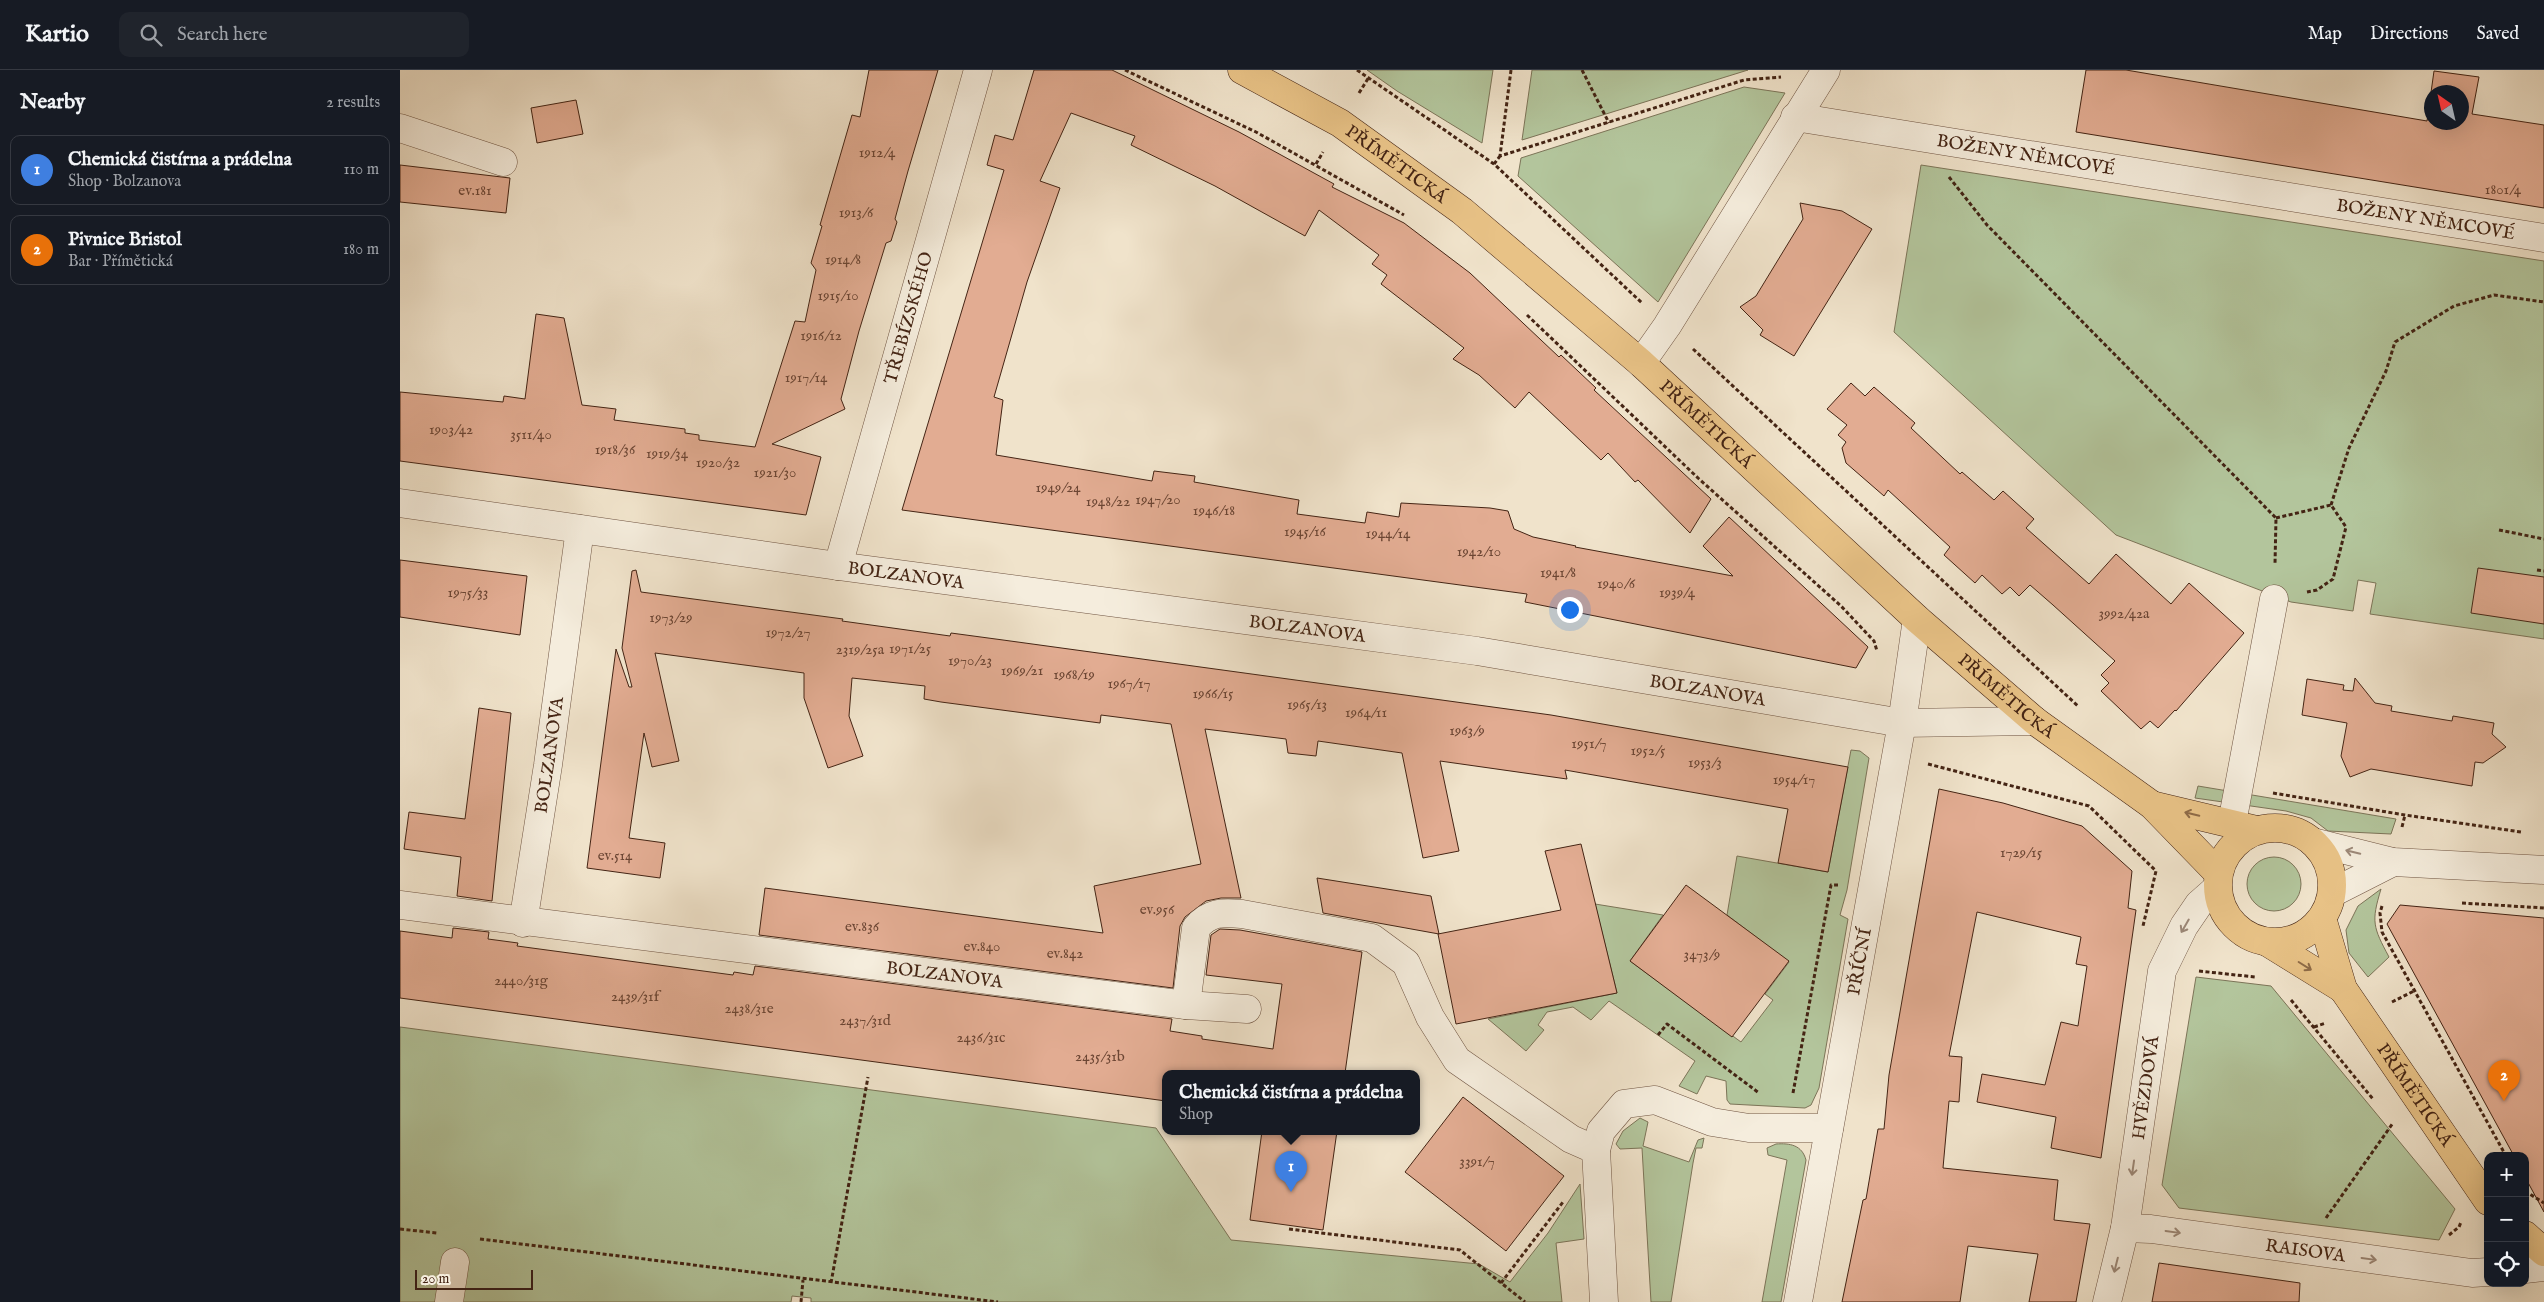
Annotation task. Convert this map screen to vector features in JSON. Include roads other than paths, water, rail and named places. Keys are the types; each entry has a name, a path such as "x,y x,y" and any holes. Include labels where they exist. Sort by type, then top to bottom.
{"main road":[{"name":"PŘÍMĚTICKÁ","path":"1245,71 1340,123 1462,212 1641,363 1917,619 2035,721 2152,805 2217,881"},
{"name":"PŘÍMĚTICKÁ","path":"2152,805 2244,826"},
{"path":"2244,826 2277,827 2296,831 2313,842 2325,856 2332,874 2332,893 2322,918 2311,930 2298,938 2283,942 2267,942 2249,937 2234,926 2223,911 2217,881 2226,855 2239,840 2244,826"},
{"name":"PŘÍMĚTICKÁ","path":"2322,918 2344,990 2485,1197"},
{"name":"PŘÍMĚTICKÁ","path":"2267,942 2344,990"},
{"path":"2529,1239 2544,1252"}],"street":[{"name":"TŘEBÍZSKÉHO","path":"838,566 978,70"},
{"path":"1641,363 1667,326 1822,75"},
{"name":"BOŽENY NĚMCOVÉ","path":"1795,117 2544,238"},
{"path":"400,128 503,162"},
{"name":"BOLZANOVA","path":"400,503 838,566 1477,651 1902,722 2035,721"},
{"name":"BOLZANOVA","path":"523,923 548,765 580,529"},
{"path":"2244,826 2239,787 2274,599"},
{"name":"PŘÍČNÍ","path":"1798,1302 1902,722 1917,619"},
{"path":"2313,842 2394,862 2544,870"},
{"path":"2332,893 2394,862"},
{"name":"HVĚZDOVÁ","path":"2107,1302 2125,1228 2162,971 2184,926 2198,904 2217,881"},
{"name":"BOLZANOVA","path":"400,905 523,923 1186,1005 1246,1009"},
{"path":"1186,1005 1196,928 1212,914 1226,912 1242,914 1372,938 1406,963 1438,1032 1458,1060 1571,1139 1597,1160"},
{"path":"1604,1302 1597,1160 1601,1131 1624,1104 1655,1100 1712,1122 1740,1126 1829,1128"},
{"name":"RAISOVA","path":"2125,1228 2151,1229 2472,1273 2484,1272"},
{"path":"450,1302 455,1262"},
{"path":"2529,1269 2544,1267"}],"place":[{"name":"Pivnice Bristol","path":"2504,1101"},
{"name":"Chemická čistírna a prádelna","path":"1291,1192"}]}
